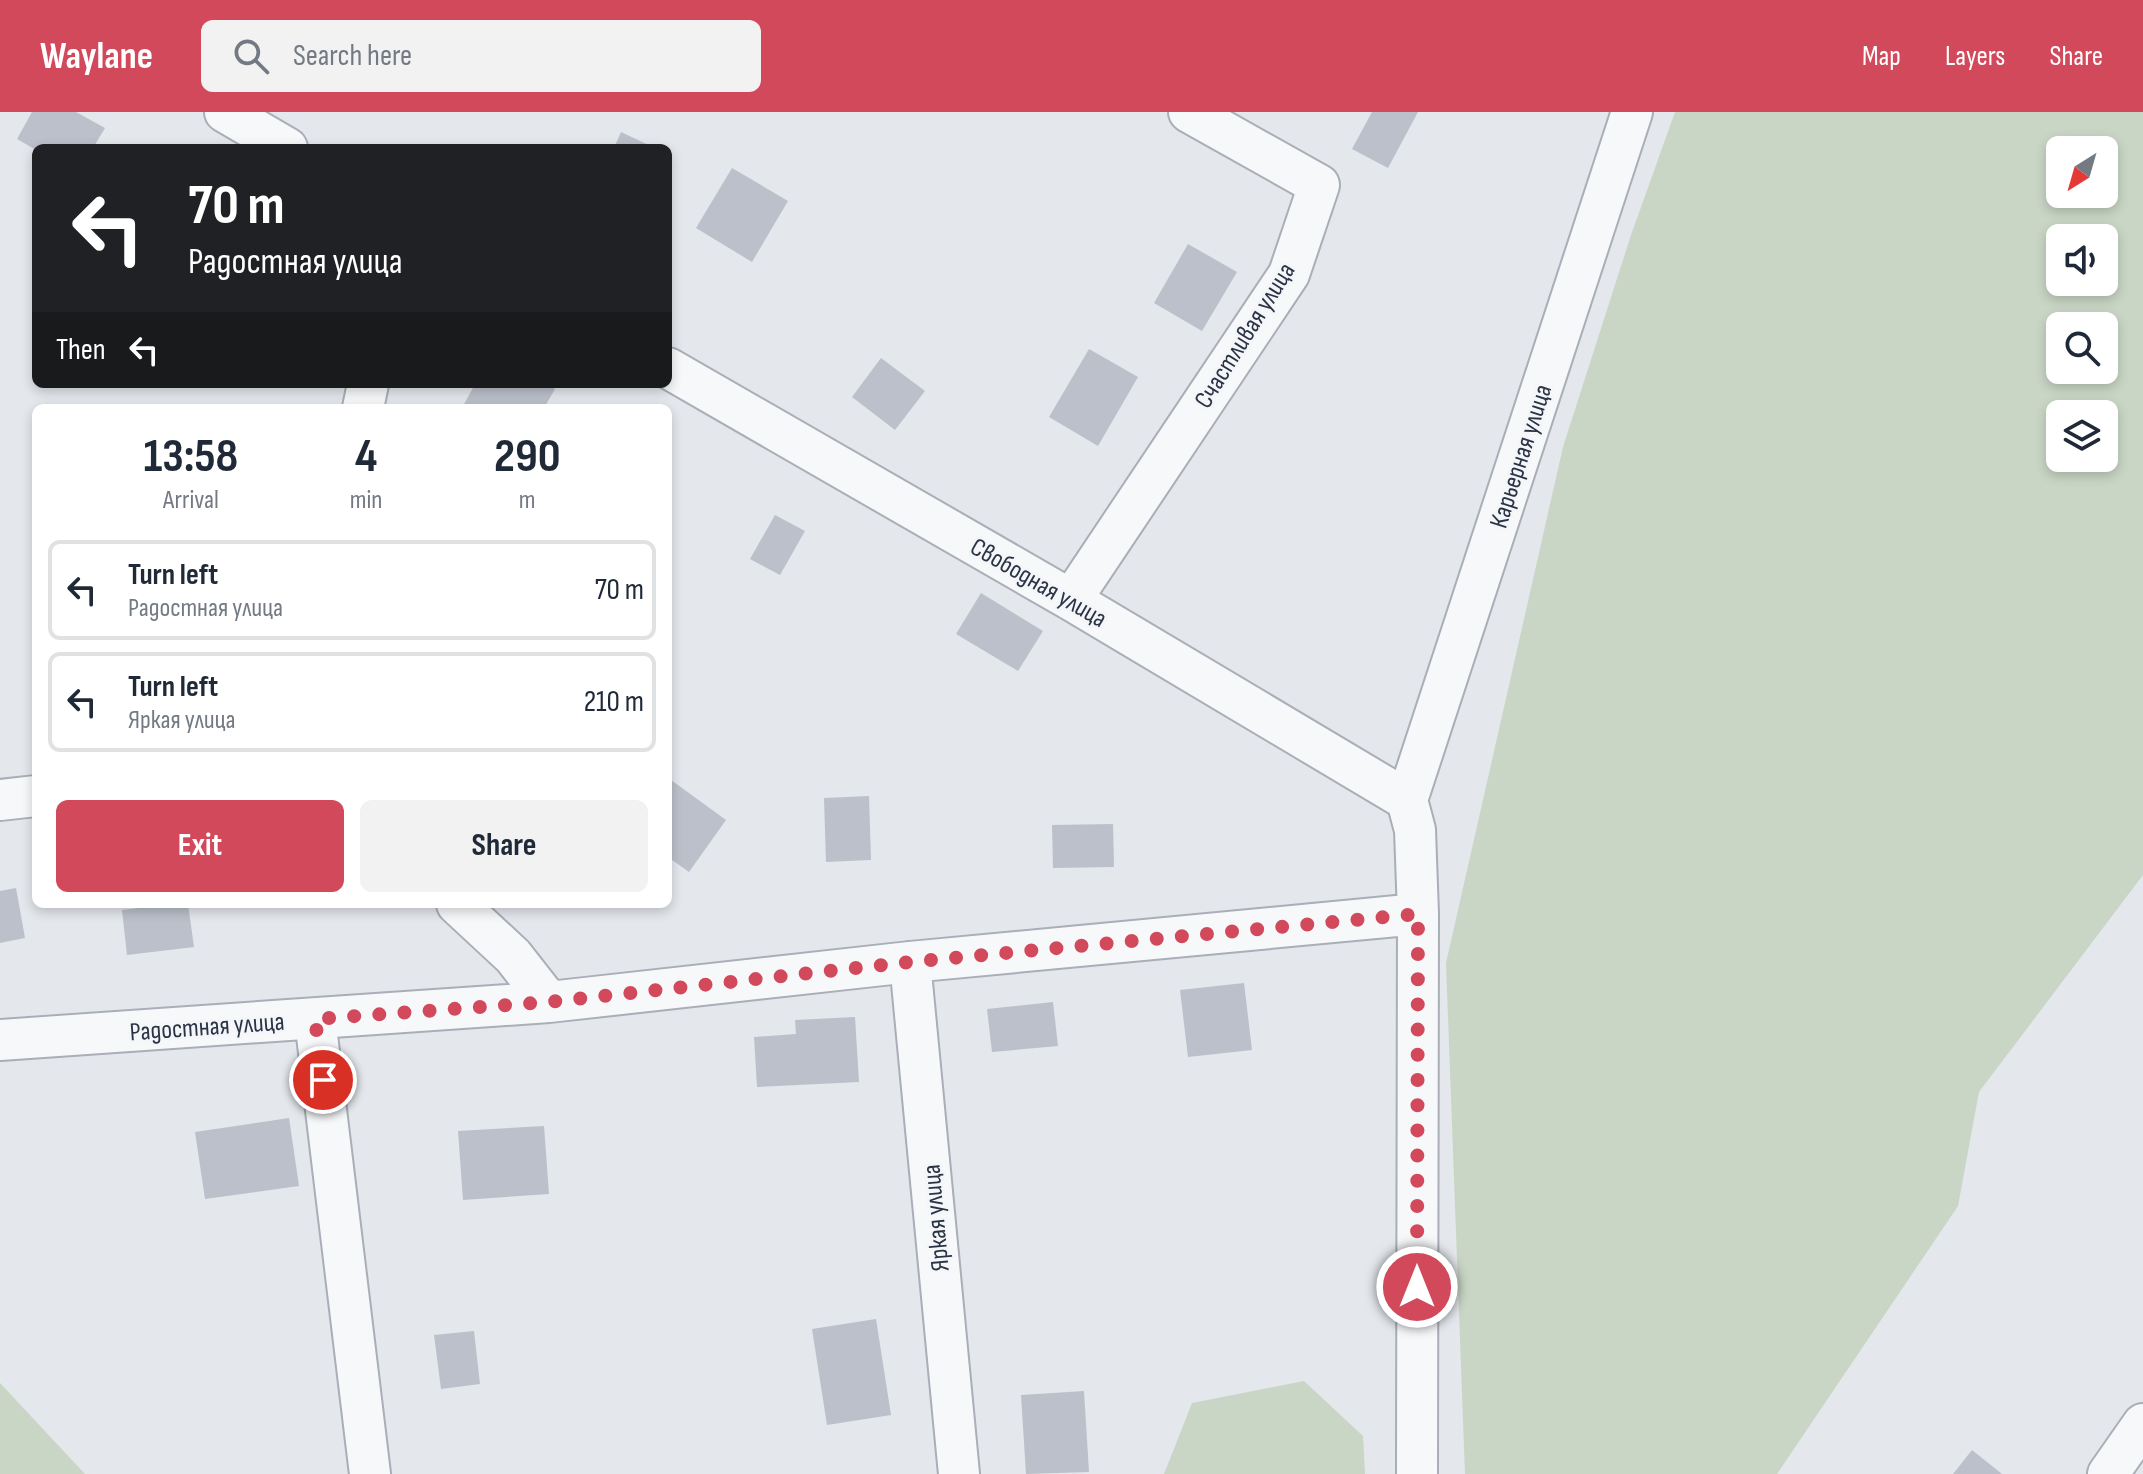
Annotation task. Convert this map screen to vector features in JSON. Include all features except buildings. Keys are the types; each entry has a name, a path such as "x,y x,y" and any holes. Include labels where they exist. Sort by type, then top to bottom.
{"street":[{"path":"225,112 280,144"},
{"name":"Счастливая улица","path":"1071,600 1289,274 1319,185 1189,112"},
{"name":"Карьерная улица","path":"1407,800 1632,112"},
{"name":"Свободная улица","path":"672,370 1071,600 1407,800"},
{"path":"0,800 32,796"},
{"path":"1407,800 1415,830 1418,914 1417,1474"},
{"path":"461,908 513,956 549,1002"},
{"name":"Радостная улица","path":"0,1040 549,1002 910,962 1418,914"},
{"name":"Яркая улица","path":"910,962 959,1474"},
{"path":"315,1019 370,1474"},
{"path":"2108,1474 2143,1424"}],"green space":[{"path":"1675,112 2143,112 2143,875 1979,1092 1958,1206 1777,1474 1465,1474 1446,963 1563,447 1631,235"},
{"path":"1304,1381 1363,1436 1365,1474 1164,1474 1192,1403"},
{"path":"0,1383 85,1474 0,1474"}],"route":[{"path":"323,1080 315,1019 549,1002 910,962 1418,914 1417,1287"}]}
